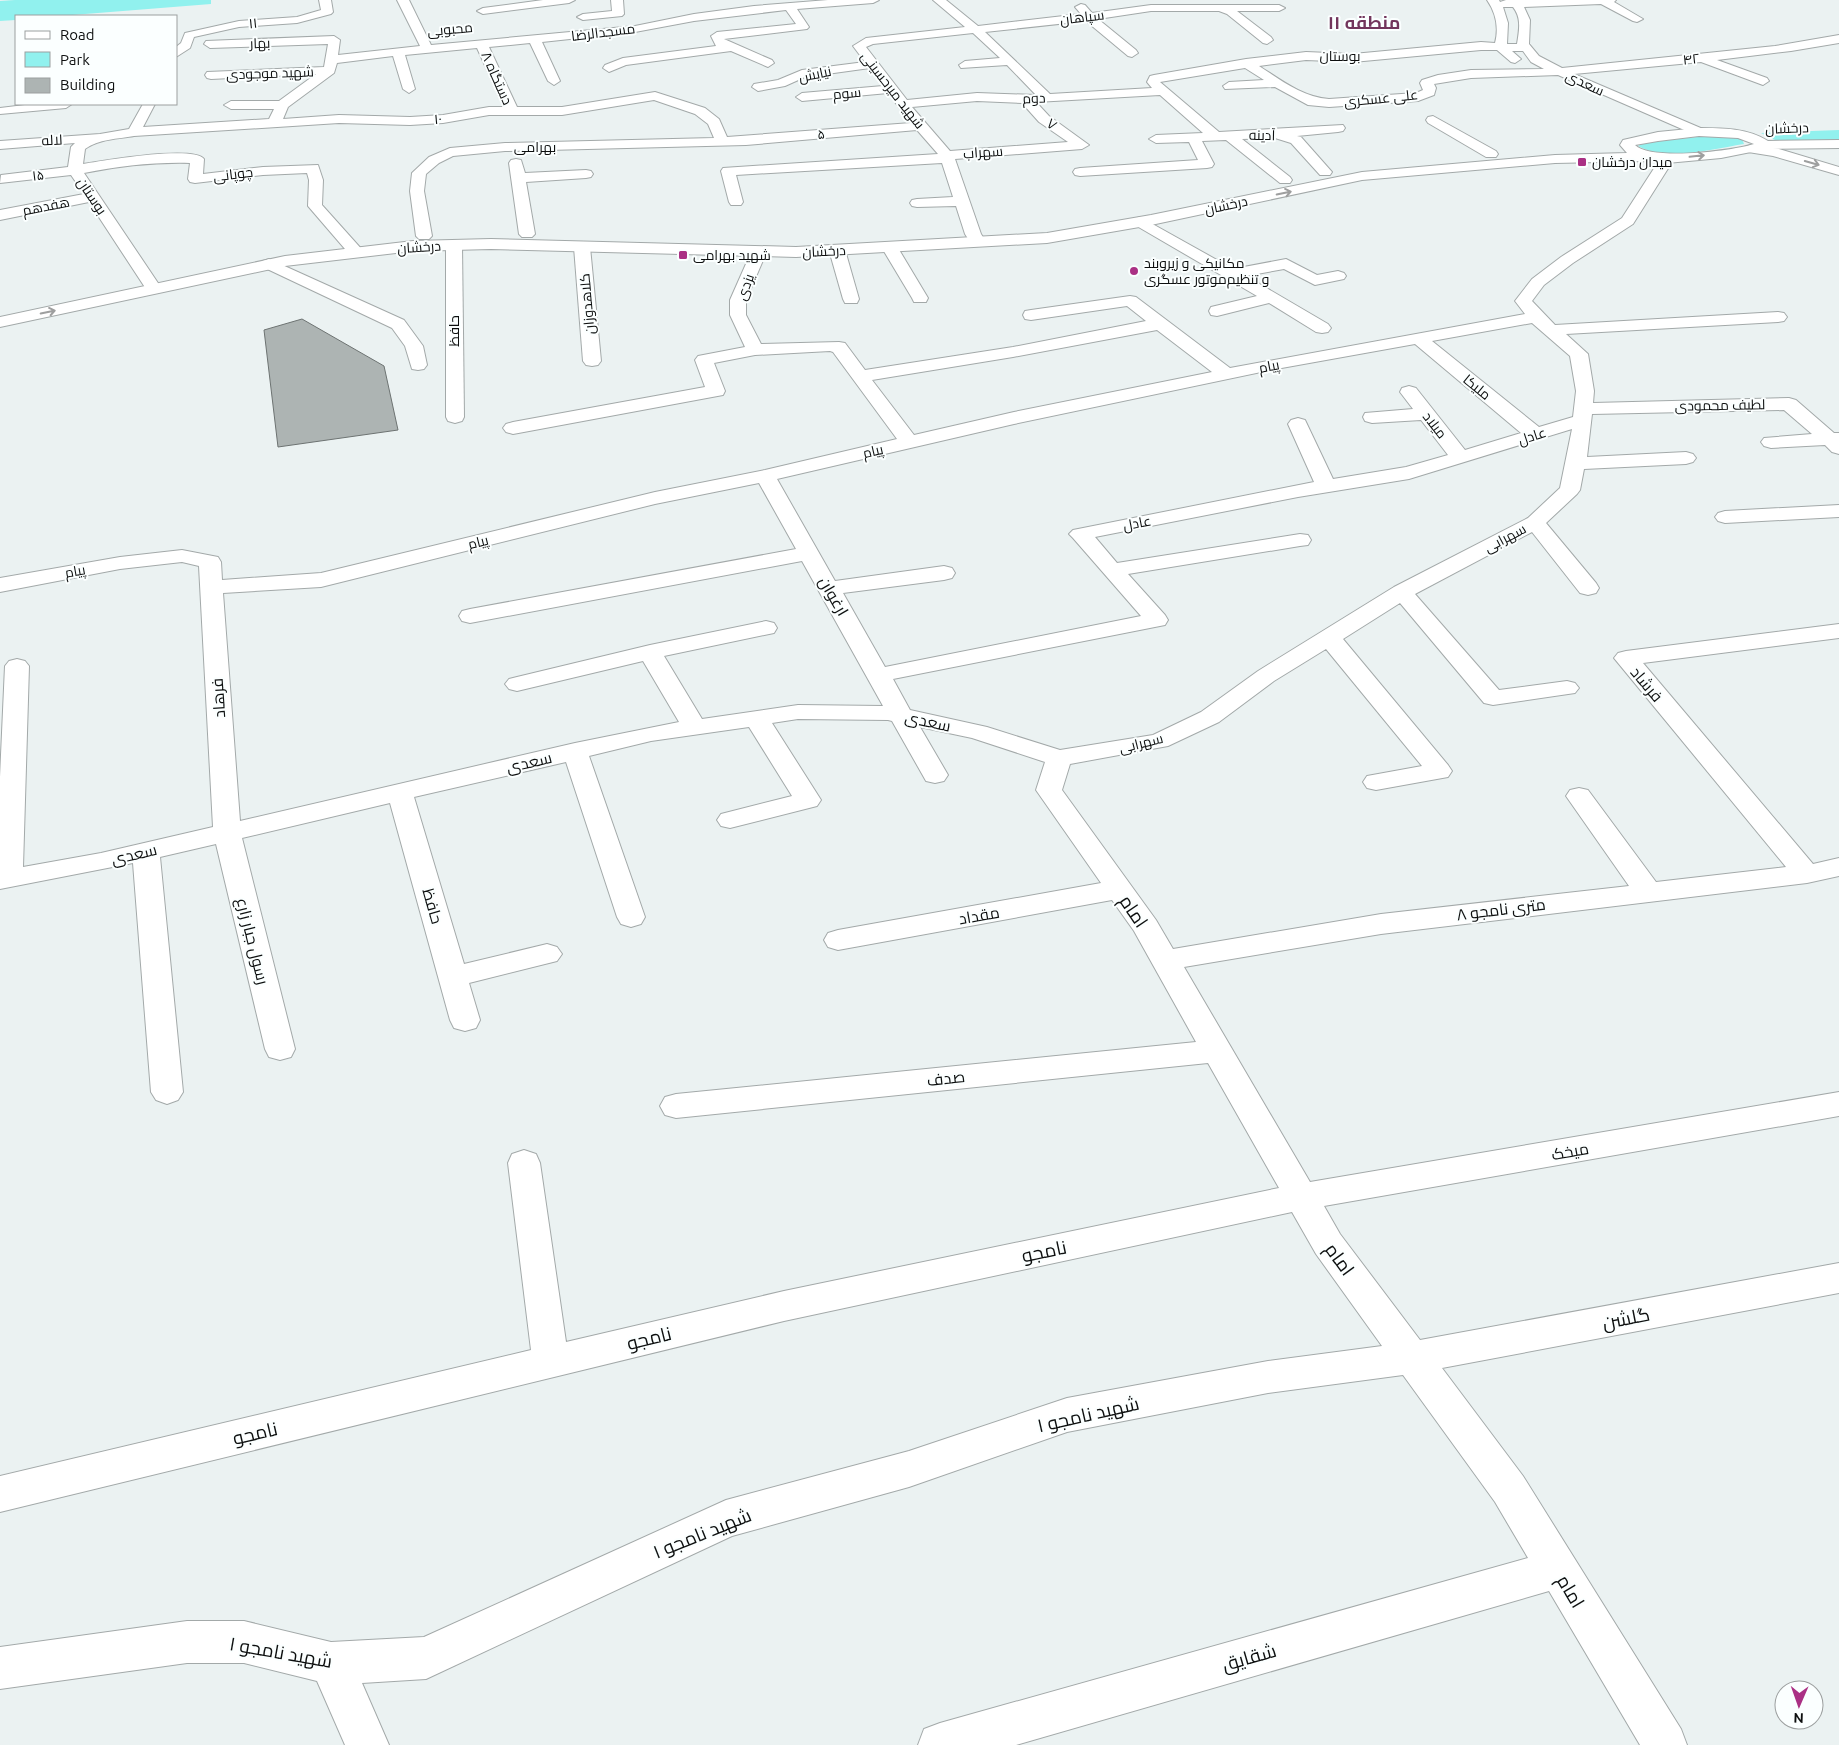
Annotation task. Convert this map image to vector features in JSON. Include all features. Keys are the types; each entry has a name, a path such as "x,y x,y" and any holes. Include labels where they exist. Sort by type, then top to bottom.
{"street":[{"path":"404,0 406,11 422,31 427,49"},
{"path":"483,12 569,0"},
{"path":"575,18 618,14 617,0"},
{"name":"مسجدالرضا","path":"331,65 398,52 535,40 635,29 679,20 790,7 873,0"},
{"path":"1602,0 1637,19"},
{"path":"1500,47 1503,40 1502,25 1494,2 1610,0"},
{"path":"941,1 960,1"},
{"path":"941,1 1009,61 1046,97"},
{"path":"1515,2 1523,10 1525,28 1523,44 1527,48"},
{"path":"1079,4 1089,17 1132,53"},
{"path":"1149,4 1165,18"},
{"name":"سپاهان","path":"975,30 1089,17 1149,4 1220,8 1279,8"},
{"path":"768,63 751,54 720,43 717,36 803,27 790,7"},
{"path":"1220,8 1230,12 1267,40"},
{"path":"669,9 679,20"},
{"path":"274,123 282,105 331,65 334,40 331,14"},
{"name":"۱۱","path":"181,49 189,35 213,29 240,24 297,20 331,14"},
{"path":"269,35 302,33 297,20"},
{"path":"1065,20 1081,31"},
{"path":"1227,23 1261,22"},
{"name":"شهید میرحسینی","path":"947,156 920,126 859,46 870,41 975,30"},
{"name":"۴۲","path":"1543,72 1807,47 1839,39"},
{"name":"بهار","path":"181,49 334,40"},
{"path":"535,40 554,81"},
{"name":"۸ دستگاه","path":"482,45 512,110"},
{"path":"609,68 623,62 731,47"},
{"name":"سعدی","path":"1500,47 1514,58 1543,72 1643,116 1662,129 1658,137"},
{"name":"بوستان","path":"1164,91 1154,82 1154,79 1306,56 1353,58 1437,49 1527,48"},
{"name":"سعدی","path":"1527,48 1535,59 1576,80 1698,132"},
{"path":"398,52 409,89"},
{"path":"713,60 751,54"},
{"path":"1700,58 1763,81"},
{"path":"965,65 1009,61"},
{"name":"نیایش","path":"758,87 781,84 802,74 873,64"},
{"name":"علی عسکری","path":"1246,64 1297,95 1313,102 1329,103 1418,97 1429,92 1430,88 1426,84 1436,79 1487,74 1543,72"},
{"name":"شهید موجودی","path":"211,75 331,65"},
{"path":"1230,86 1278,83"},
{"name":"سوم","path":"802,97 893,89"},
{"path":"1164,91 1222,136 1285,180"},
{"name":"دوم","path":"904,104 977,97 1026,99 1164,91"},
{"name":"۱۰","path":"134,132 339,119 418,120 512,110 562,111 655,96 700,111 714,122 722,141"},
{"name":"۷","path":"1026,99 1044,118 1082,144"},
{"path":"3,111 57,105"},
{"path":"134,132 148,105"},
{"path":"231,105 282,105"},
{"path":"1433,120 1491,154"},
{"name":"۵","path":"722,141 746,141 920,126"},
{"path":"1276,134 1338,128"},
{"name":"درخشان","path":"1736,132 1766,128"},
{"name":"بوستان","path":"134,132 85,142 78,147 75,170 150,283"},
{"path":"1759,147 1756,137 1736,132 1698,132 1636,140 1627,145 1634,152 1657,158 1759,147 1838,168"},
{"name":"آدینه","path":"1156,139 1276,134 1296,140 1324,172"},
{"name":"لاله","path":"0,144 103,137"},
{"path":"1080,172 1207,164 1193,137"},
{"name":"درخشان","path":"0,322 150,283 275,254 353,248 491,244 759,251 890,248 975,238 1162,209 1285,180 1377,164 1636,140"},
{"name":"بهرامی","path":"424,236 417,192 419,174 434,160 450,152 505,147 722,141"},
{"name":"سهراب","path":"975,238 947,156 1082,144"},
{"name":"درخشان","path":"1759,147 1839,144"},
{"path":"736,202 728,171 947,156"},
{"name":"چوپانی","path":"75,170 119,162 168,158 197,159 195,179 263,171 313,168 316,180 315,206 353,248"},
{"name":"درخشان","path":"59,294 150,283 424,236 488,233 764,242 1047,238 1140,222 1362,176 1555,159 1657,158"},
{"name":"سهرابی","path":"1060,758 1159,741 1210,717 1266,676 1402,592 1535,522 1570,490 1585,391 1579,354 1543,323 1523,301 1533,289 1567,260 1628,221 1657,158"},
{"name":"۱۵","path":"1,179 75,170"},
{"path":"527,234 518,170 586,174"},
{"name":"هفدهم","path":"0,215 93,197"},
{"path":"917,202 962,201"},
{"path":"1140,222 1272,297 1322,328"},
{"name":"حافظ","path":"454,245 455,417"},
{"name":"کلاهدوزان","path":"582,247 592,361"},
{"path":"890,248 920,298"},
{"path":"838,250 851,299"},
{"name":"یزدی","path":"755,350 738,315 738,300 759,251"},
{"path":"269,264 398,324 414,346 418,365"},
{"path":"1231,274 1286,264 1315,280 1338,276"},
{"path":"1217,311 1272,297"},
{"path":"1031,315 1130,300 1226,374"},
{"name":"پیام","path":"212,587 322,580 655,498 765,476 1014,418 1226,374 1418,338 1543,323 1778,317"},
{"path":"861,376 1013,352 1159,324"},
{"name":"ملیکا","path":"1418,338 1536,435"},
{"path":"513,428 716,391 704,360 755,350 839,347 910,442"},
{"name":"میلاد","path":"1408,392 1461,458"},
{"name":"لطیف محمودی","path":"1583,414 1789,404 1836,442"},
{"path":"1372,417 1426,414"},
{"name":"عادل","path":"879,676 1157,620 1080,534 1409,473 1536,435 1583,414"},
{"path":"1298,424 1326,487"},
{"path":"1771,442 1836,442"},
{"path":"1575,464 1686,458"},
{"name":"ارغوان","path":"765,476 935,774"},
{"path":"1725,517 1839,511"},
{"path":"1535,522 1588,588"},
{"path":"1112,570 1300,540"},
{"path":"470,616 809,553"},
{"name":"پیام","path":"0,585 120,564 182,556 210,562"},
{"name":"فرهاد","path":"210,562 227,833"},
{"path":"829,588 944,573"},
{"path":"1402,592 1494,698 1567,688"},
{"path":"517,684 650,652 766,628"},
{"name":"فرشاد","path":"1807,874 1626,658 1839,631"},
{"path":"1329,637 1438,771 1376,782"},
{"path":"650,652 694,727"},
{"path":"4,879 17,666"},
{"name":"سعدی","path":"4,879 101,862 651,734 798,712 888,712 978,732 1060,758"},
{"path":"730,820 808,800 756,718"},
{"path":"575,751 631,918"},
{"name":"امام","path":"1060,758 1049,790 1146,927 1328,1244 1509,1488 1665,1745"},
{"name":"حافظ","path":"400,792 465,1020"},
{"path":"1579,796 1648,892"},
{"name":"رسول جبار زارع","path":"227,833 280,1050"},
{"path":"146,851 167,1092"},
{"name":"۸ متری نامجو","path":"1165,960 1381,924 1807,874 1839,867"},
{"name":"مقداد","path":"838,940 1119,889"},
{"path":"453,977 547,954"},
{"name":"صدف","path":"676,1106 1217,1051"},
{"name":"میخک","path":"1301,1198 1839,1104"},
{"path":"524,1163 550,1362"},
{"name":"نامجو","path":"0,1494 784,1306 1301,1198"},
{"name":"گلشن","path":"1412,1358 1835,1286"},
{"name":"شهید نامجو ۱","path":"0,1668 187,1642 244,1642 331,1663 426,1658 726,1519 909,1469 1067,1415 1268,1377 1412,1358"},
{"name":"شقایق","path":"940,1745 1558,1569"},
{"path":"331,1663 367,1745"}],"green space":[{"path":"211,0 211,4 73,15 15,15 15,20 0,21 0,1"},
{"path":"1839,130 1839,140 1779,142 1761,133"},
{"path":"1731,135 1742,139 1744,144 1676,154 1650,151 1638,146 1643,143"}],"building":[{"path":"302,319 384,366 398,430 278,447 264,330"}],"place":[{"name":"میدان درخشان","path":"1582,162"},
{"name":"شهید بهرامی","path":"683,255"},
{"name":"مکانیکی و زیروبند و تنظیم‌موتور عسگری","path":"1134,271"}],"district":[{"name":"منطقه ۱۱","path":"1364,23"}]}
